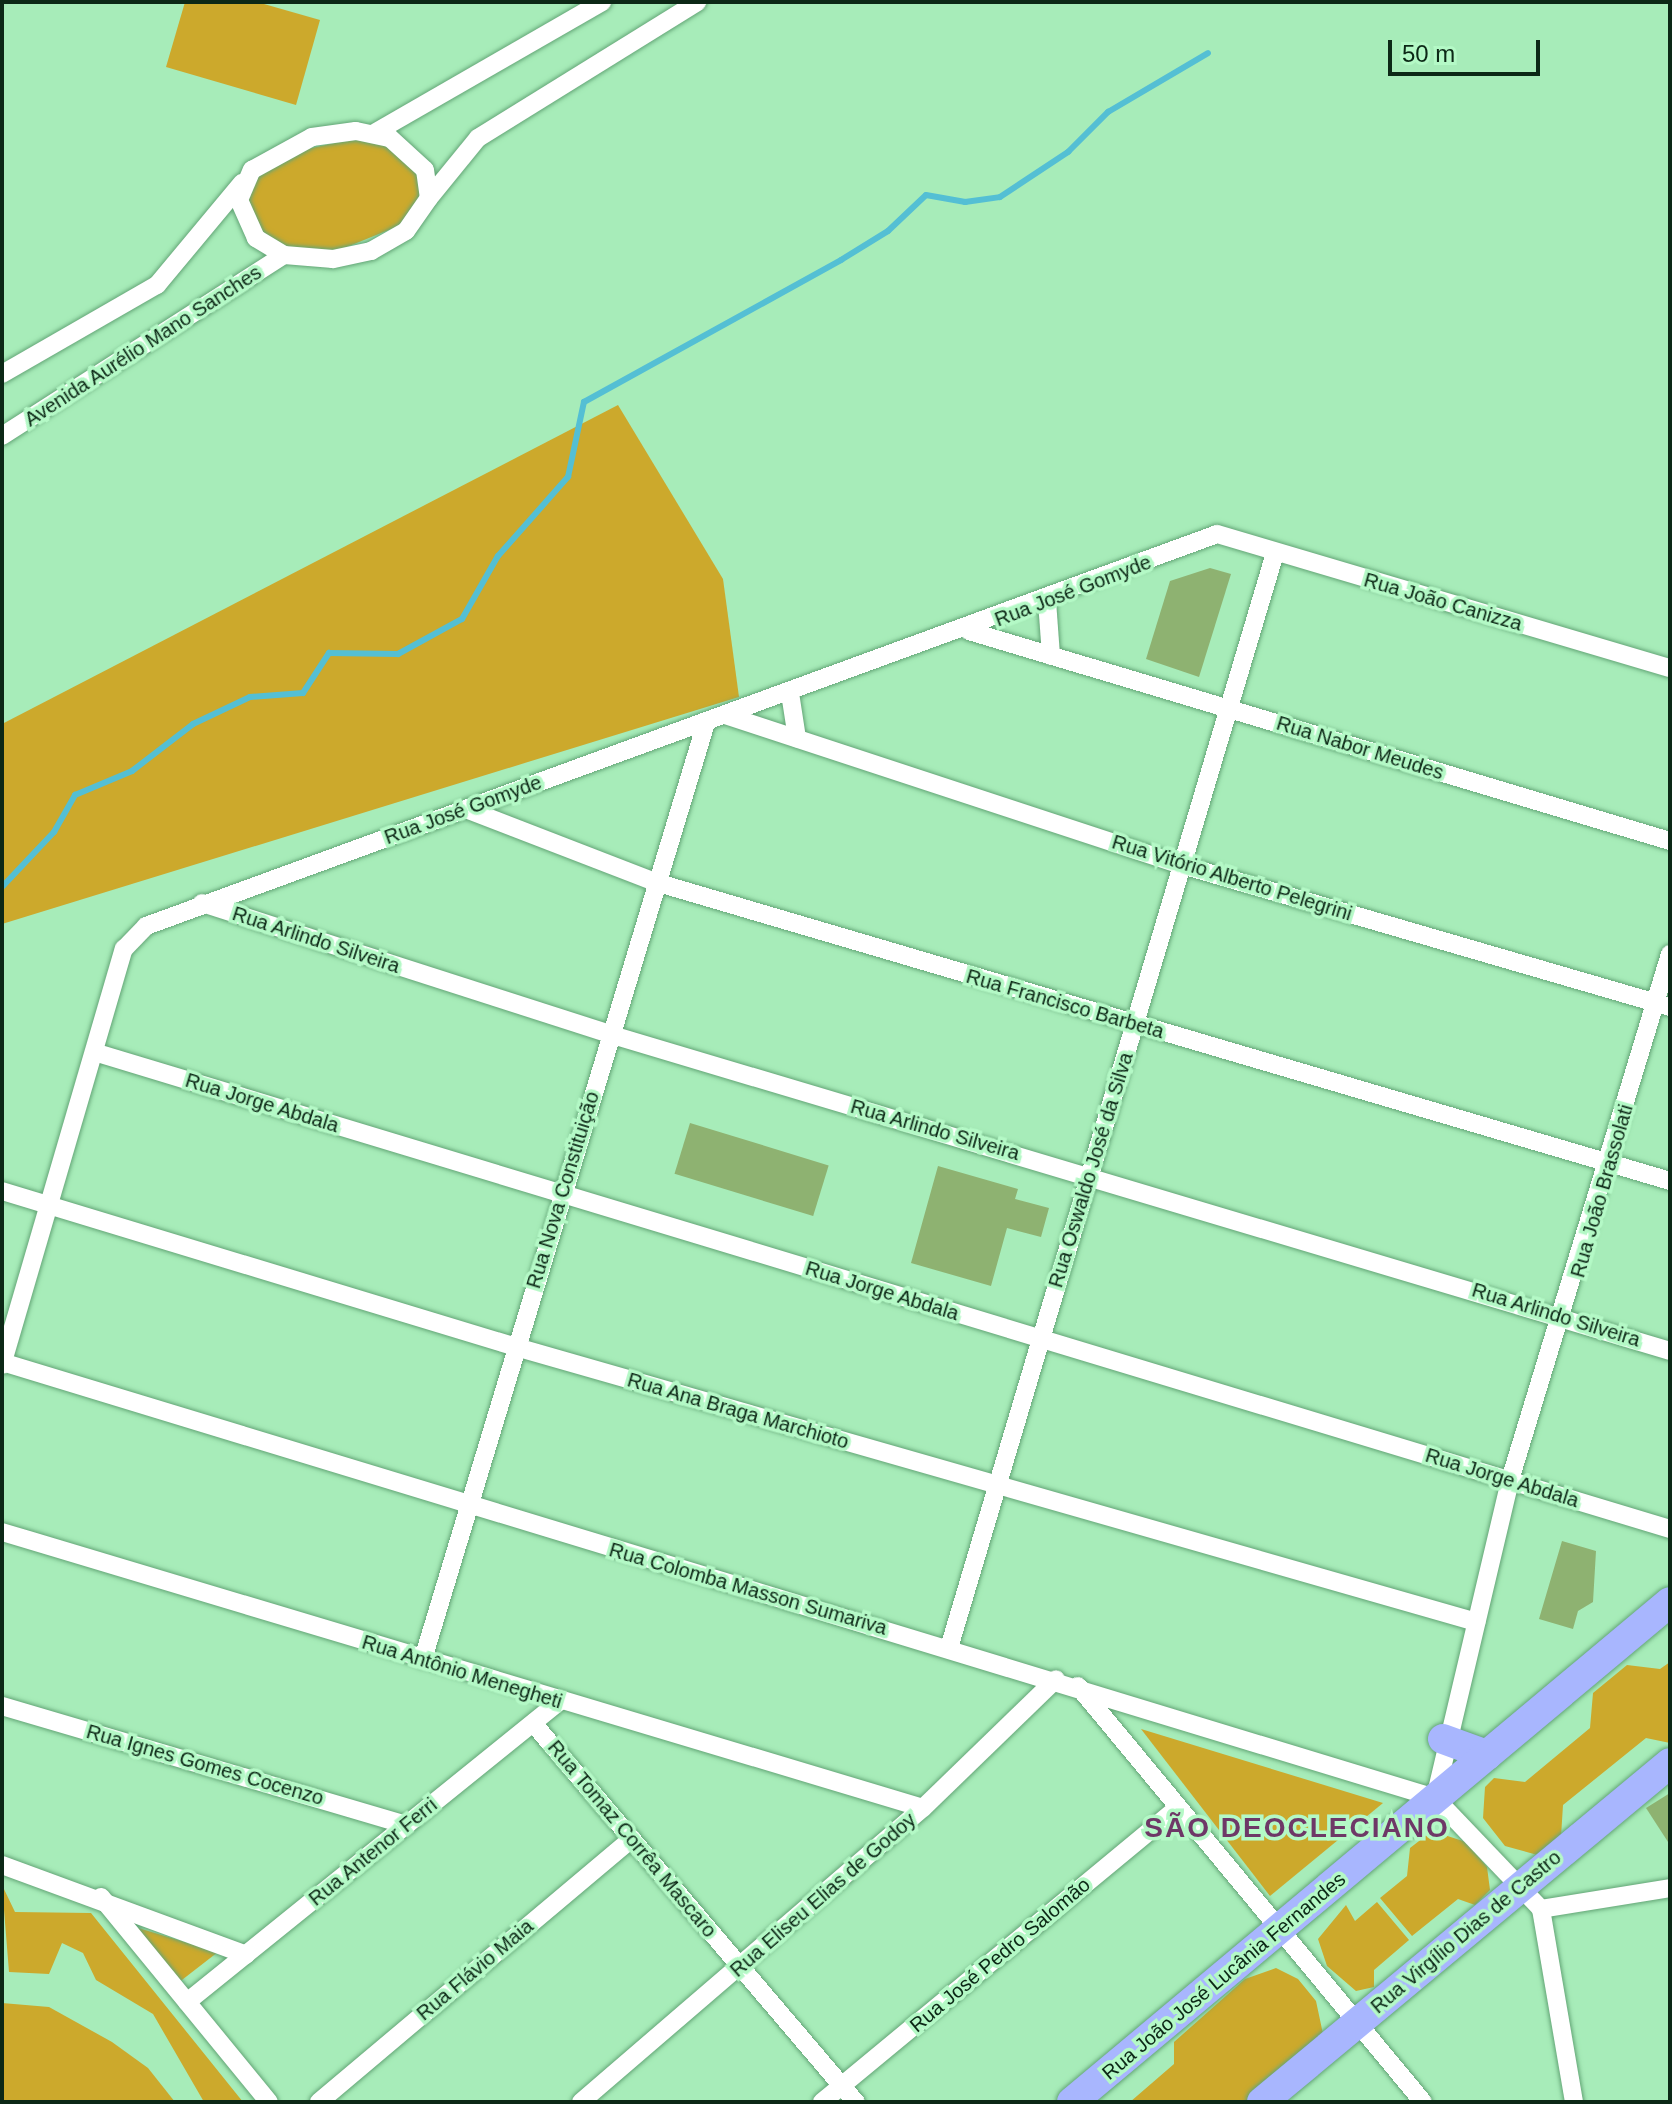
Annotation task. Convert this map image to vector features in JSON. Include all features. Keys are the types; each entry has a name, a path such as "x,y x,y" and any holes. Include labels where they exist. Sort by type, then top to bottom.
{"main road":[{"name":"Rua João José Lucânia Fernandes","path":"1072,2102 1276,1927 1670,1602"},
{"path":"1443,1739 1487,1755"},
{"name":"Rua Virgílio Dias de Castro","path":"1262,2102 1357,2023 1529,1900 1670,1763"}],"street":[{"path":"2,374 157,285 246,178 270,155 312,137 376,132 602,2"},
{"path":"246,178 239,200 244,222 284,255 333,259 371,251 406,231 478,138 697,2"},
{"path":"376,132 419,162 429,198"},
{"name":"Avenida Aurélio Mano Sanches","path":"2,436 284,255"},
{"name":"Rua João Canizza","path":"1217,534 1670,668"},
{"name":"Rua José Gomyde","path":"2,1363 47,1203 129,942 146,926 202,903 725,715 969,631 1217,534"},
{"name":"Rua Oswaldo José da Silva","path":"949,1648 1275,553"},
{"path":"1047,601 1051,656"},
{"name":"Rua Nabor Meudes","path":"969,631 1670,841"},
{"path":"790,693 797,738"},
{"name":"Rua Vitório Alberto Pelegrini","path":"725,715 1182,865 1663,1005"},
{"name":"Rua Nova Constituição","path":"423,1659 609,1034 706,723"},
{"name":"Rua Francisco Barbeta","path":"466,809 655,882 1670,1181"},
{"name":"Rua Arlindo Silveira","path":"202,903 609,1034 1566,1317 1670,1351"},
{"name":"Rua João Brassolati","path":"1435,1798 1443,1739 1476,1622 1510,1480 1566,1317 1611,1162 1663,1005 1670,954"},
{"name":"Rua Jorge Abdala","path":"94,1052 1670,1529"},
{"name":"Rua Ana Braga Marchioto","path":"2,1191 516,1347 1476,1622"},
{"name":"Rua Colomba Masson Sumariva","path":"2,1363 468,1507 1056,1679 1435,1798"},
{"name":"Rua Antônio Menegheti","path":"2,1532 559,1702 923,1808"},
{"name":"Rua Eliseu Elias de Godoy","path":"581,2102 741,1968 923,1808 1056,1679"},
{"path":"1078,1686 1423,2102"},
{"name":"Rua Antenor Ferri","path":"187,2002 559,1702"},
{"name":"Rua Ignes Gomes Cocenzo","path":"2,1706 407,1825"},
{"name":"Rua Tomaz Corrêa Mascaro","path":"533,1723 856,2102"},
{"path":"1435,1798 1529,1900 1574,2102"},
{"name":"Rua José Pedro Salomão","path":"822,2102 1178,1808"},
{"name":"Rua Flávio Maia","path":"319,2102 632,1838"},
{"path":"2,1865 101,1897 246,1955"},
{"path":"1529,1900 1670,1888"},
{"path":"101,1897 269,2102"}],"shaded area":[{"path":"185,2 257,2 320,20 296,105 166,67"},
{"path":"358,138 386,142 420,174 424,196 401,225 332,253 287,249 254,228 247,200 259,171 293,152"},
{"path":"618,405 723,579 739,697 2,924 2,724"},
{"path":"1670,1662 1670,1743 1646,1738 1563,1805 1561,1837 1541,1856 1505,1846 1483,1818 1485,1787 1494,1778 1525,1782 1590,1728 1593,1693 1627,1665 1660,1669"},
{"path":"1141,1729 1383,1803 1270,1896"},
{"path":"1432,1831 1466,1842 1487,1867 1490,1890 1475,1905 1458,1899 1412,1936 1380,1898 1407,1876 1410,1848"},
{"path":"2,1885 15,1912 91,1913 243,2102 204,2102 153,2014 96,1980 83,1953 62,1943 49,1974 9,1972"},
{"path":"1377,1902 1409,1940 1374,1970 1374,1987 1356,1991 1327,1966 1318,1939 1346,1905 1355,1921"},
{"path":"135,1927 218,1952 178,1983"},
{"path":"1276,1968 1298,1979 1316,2001 1323,2034 1250,2102 1130,2102 1174,2064 1174,2042 1245,1979"},
{"path":"2,2003 49,2007 112,2042 148,2068 175,2102 2,2102"}],"building":[{"path":"1210,568 1231,574 1199,677 1146,659 1170,581"},
{"path":"690,1123 829,1165 813,1216 675,1174"},
{"path":"938,1166 1018,1189 1015,1199 1049,1208 1041,1237 1007,1228 991,1286 911,1263"},
{"path":"1562,1541 1596,1551 1593,1602 1578,1611 1573,1629 1539,1619"},
{"path":"1670,1793 1670,1845 1646,1808"}],"waterway":[{"path":"2,887 54,832 75,795 132,771 193,724 250,697 303,693 329,653 398,654 462,619 498,556 568,477 584,402 841,260 888,231 926,195 965,202 1000,197 1068,152 1108,112 1208,53"}],"district":[{"name":"SÃO DEOCLECIANO","path":"1297,1828"}]}
